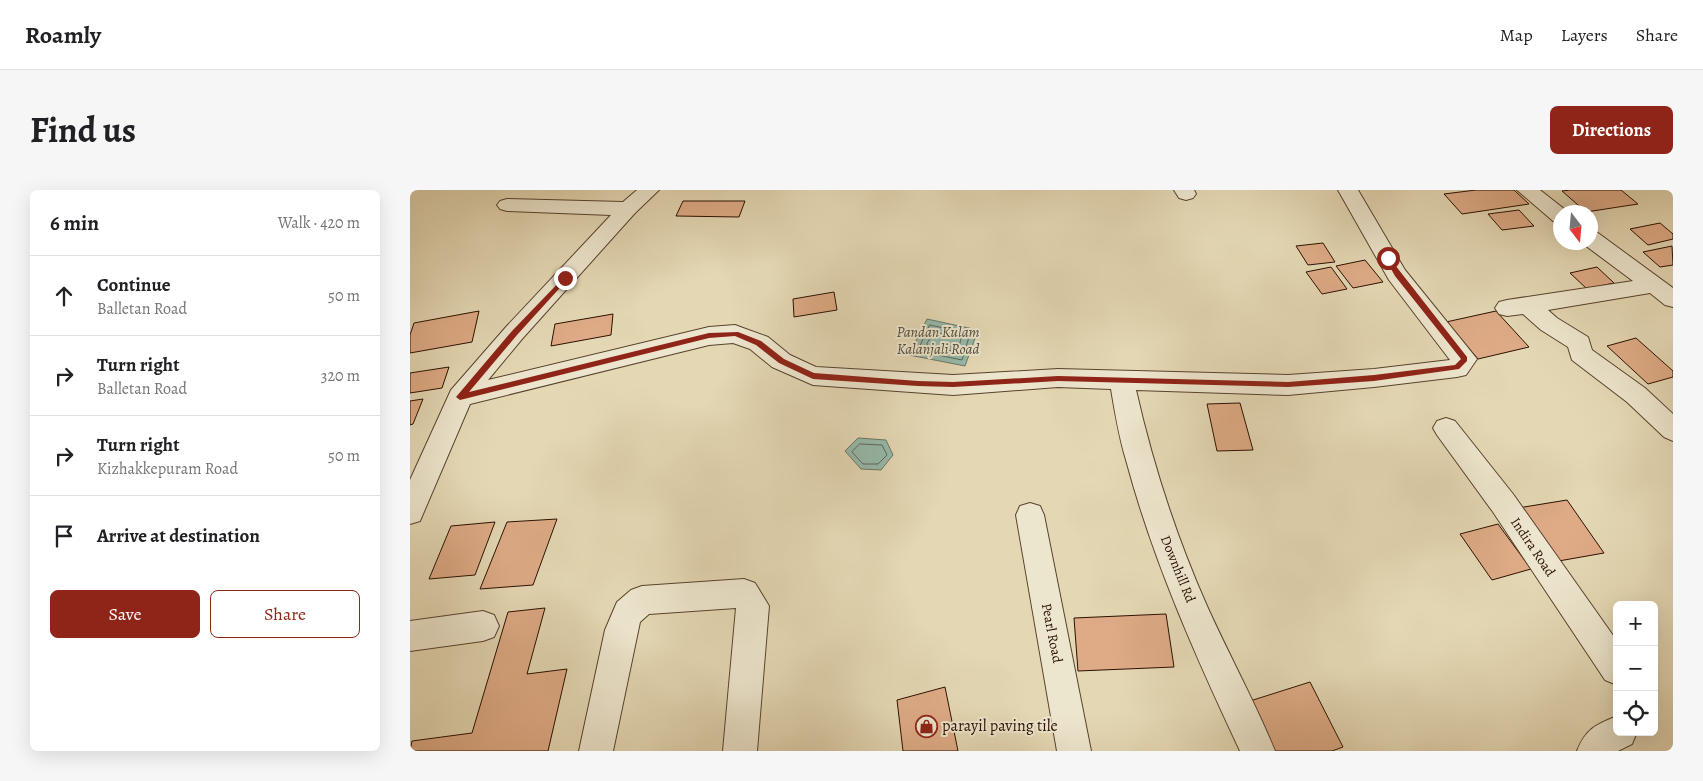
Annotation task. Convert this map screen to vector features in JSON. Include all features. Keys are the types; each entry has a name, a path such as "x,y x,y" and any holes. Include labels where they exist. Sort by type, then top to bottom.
{"street":[{"path":"410,512 460,397 514,333 628,209 649,190"},
{"path":"460,397 709,336 735,334 759,343 782,361 813,376 953,385 1058,378 1288,385 1374,378 1457,368 1465,359 1397,274 1348,190"},
{"path":"1527,190 1553,210"},
{"path":"507,205 628,209"},
{"path":"1598,244 1673,299"},
{"path":"1652,285 1518,306 1579,344 1581,354 1636,395 1673,430"},
{"name":"Downhill Rd","path":"1121,380 1141,468 1160,526 1213,655 1258,751"},
{"name":"Indira Road","path":"1446,428 1503,503 1613,663"},
{"name":"Pearl Road","path":"1030,515 1074,751"},
{"path":"596,751 621,630 628,612 642,600 744,593 753,606 740,751"},
{"path":"410,636 483,626"},
{"path":"1594,751 1603,740 1613,735"}],"water":[{"name":"Pandan Kulam Kalanjali Road","path":"927,319 978,330 965,366 909,355"},
{"path":"858,438 886,440 893,455 881,470 861,469 845,451"}],"building":[{"path":"1476,190 1514,190 1529,204 1462,214 1444,194"},
{"path":"1621,190 1638,204 1598,210 1598,205 1578,205 1562,191"},
{"path":"683,201 745,201 739,217 676,216"},
{"path":"1519,210 1534,226 1502,230 1488,214"},
{"path":"1660,223 1673,234 1673,239 1648,245 1630,229"},
{"path":"1323,243 1335,262 1308,265 1296,246"},
{"path":"1672,246 1673,265 1660,267 1643,252"},
{"path":"1365,260 1383,282 1353,288 1336,266"},
{"path":"1331,267 1347,289 1322,294 1306,272"},
{"path":"1597,267 1614,283 1587,289 1570,273"},
{"path":"834,292 837,310 794,317 793,299"},
{"path":"479,311 472,342 410,353 410,335 414,323"},
{"path":"1496,311 1529,347 1478,359 1446,322"},
{"path":"613,314 611,335 551,346 555,324"},
{"path":"1636,338 1673,371 1673,377 1648,384 1607,346"},
{"path":"449,367 442,388 410,393 410,373"},
{"path":"423,399 413,424 410,425 410,401"},
{"path":"1240,403 1253,450 1217,451 1207,404"},
{"path":"1567,500 1604,553 1553,562 1518,508"},
{"path":"557,519 533,585 480,589 507,522"},
{"path":"495,522 475,575 429,579 451,526"},
{"path":"1498,524 1531,569 1492,580 1460,534"},
{"path":"545,608 527,674 567,669 548,751 410,751 412,741 472,733 508,612"},
{"path":"1166,614 1174,667 1078,671 1074,618"},
{"path":"1310,682 1343,747 1332,751 1272,751 1250,701"},
{"name":"parayil paving tile","path":"945,687 958,751 903,751 897,700"}],"place":[{"name":"parayil paving tile","path":"926,726"}],"route":[{"path":"565,278 514,333 460,397 555,372 709,336 735,334 759,343 782,361 813,376 953,385 1058,378 1288,385 1374,378 1457,368 1465,359 1397,274 1388,258"}]}
